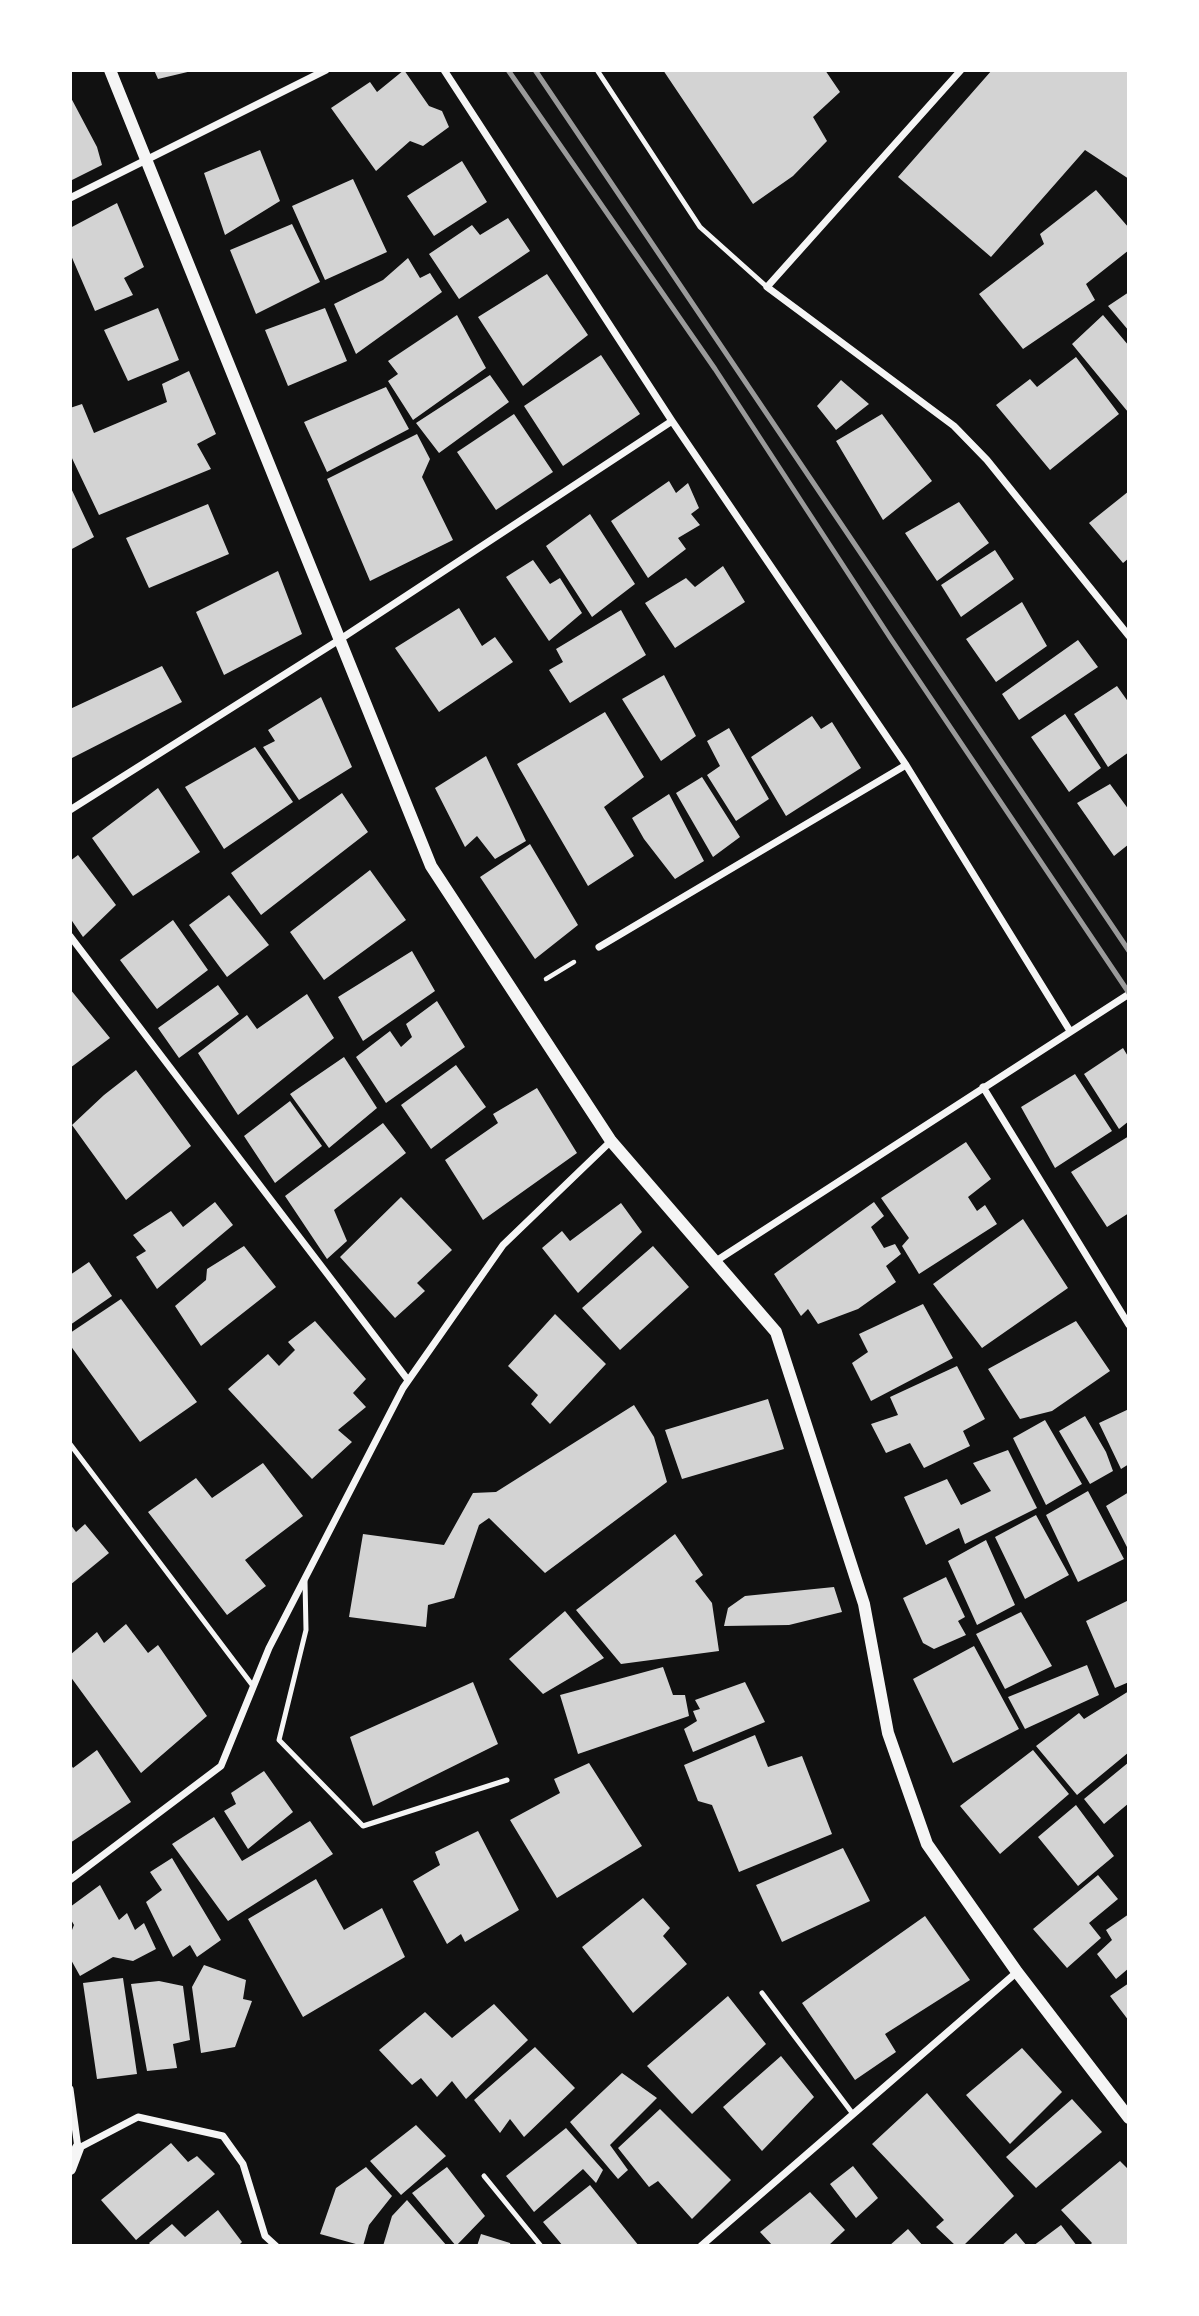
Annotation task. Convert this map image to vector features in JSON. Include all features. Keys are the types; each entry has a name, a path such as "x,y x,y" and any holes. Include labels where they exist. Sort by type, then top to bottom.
{"street":[{"path":"110,70 431,866 611,1141 776,1332 864,1604 888,1733 927,1844 1017,1972 1129,2118"},
{"path":"70,198 326,70"},
{"path":"444,70 673,421 906,765 1070,1031"},
{"path":"961,70 766,287 954,426 988,460 1129,636"},
{"path":"70,810 339,640 673,421"},
{"path":"599,947 906,765"},
{"path":"70,936 408,1380"},
{"path":"716,1261 1129,994"},
{"path":"983,1087 1129,1325"},
{"path":"70,1880 221,1766 269,1648 408,1380 503,1245 611,1141"},
{"path":"701,2246 1017,1972"},
{"path":"70,2089 74,2150 70,2169"},
{"path":"74,2150 138,2117 223,2136 243,2164 265,2236 276,2246"}],"lane":[{"path":"597,70 700,227 766,287"},
{"path":"70,1444 253,1686"},
{"path":"305,1577 306,1630 279,1740 363,1826 507,1780"},
{"path":"762,1993 853,2114"},
{"path":"484,2176 541,2246"}],"path":[{"path":"517,996 599,947"}],"building":[{"path":"154,70 196,70 158,79"},
{"path":"404,70 429,106 442,111 449,127 423,146 410,141 376,171 331,108 370,82 377,92"},
{"path":"663,70 825,70 840,92 813,117 827,141 793,176 753,204"},
{"path":"992,70 1129,70 1129,179 1085,150 991,257 898,177"},
{"path":"70,96 97,147 102,165 70,181"},
{"path":"260,150 280,201 225,235 204,173"},
{"path":"462,161 487,202 434,236 407,196"},
{"path":"353,179 387,252 325,280 292,206"},
{"path":"1096,190 1129,228 1129,250 1086,284 1095,300 1023,349 979,294 1044,244 1040,234"},
{"path":"117,203 144,267 124,278 133,295 95,311 70,253 70,228"},
{"path":"508,218 530,251 459,299 429,254 472,225 480,235"},
{"path":"292,224 320,282 256,314 230,250"},
{"path":"408,258 420,278 430,273 442,292 356,354 334,304 383,280"},
{"path":"547,274 588,335 523,386 478,317"},
{"path":"1129,292 1129,331 1108,306"},
{"path":"158,308 179,360 128,381 104,330"},
{"path":"325,308 347,361 288,386 265,330"},
{"path":"457,315 486,368 413,420 388,381 398,374 388,361"},
{"path":"1103,315 1129,346 1128,412 1072,344"},
{"path":"601,355 640,414 563,466 524,406"},
{"path":"1076,357 1119,414 1050,470 996,405 1030,379 1037,387"},
{"path":"189,371 216,434 197,444 211,469 99,515 70,454 70,408 82,404 94,433 167,402 162,384"},
{"path":"490,375 509,402 439,453 416,423"},
{"path":"841,380 869,404 836,430 817,406"},
{"path":"386,387 409,429 327,472 304,422"},
{"path":"514,414 553,472 496,510 457,452"},
{"path":"882,414 932,481 883,520 836,441"},
{"path":"417,434 430,459 422,477 453,540 370,581 327,479"},
{"path":"669,481 676,493 688,483 699,508 691,514 700,525 678,538 686,549 648,578 611,521"},
{"path":"70,486 94,537 70,550"},
{"path":"1129,491 1129,558 1123,563 1089,523"},
{"path":"959,502 989,543 937,581 905,533"},
{"path":"208,504 229,554 149,588 126,538"},
{"path":"590,514 635,584 592,617 546,546"},
{"path":"995,550 1014,579 961,617 941,585"},
{"path":"533,560 550,584 560,578 582,613 549,641 506,577"},
{"path":"723,566 745,602 675,648 645,603 686,578 695,587"},
{"path":"278,571 302,634 224,675 196,612"},
{"path":"1022,602 1047,646 996,682 966,639"},
{"path":"459,608 482,646 495,637 513,662 439,712 395,648"},
{"path":"621,610 646,655 570,703 549,670 563,662 556,649"},
{"path":"1078,640 1098,667 1019,720 1002,694"},
{"path":"162,666 182,702 70,759 70,709"},
{"path":"664,675 696,736 661,761 622,699"},
{"path":"1117,686 1129,703 1129,752 1108,767 1074,714"},
{"path":"321,697 352,767 299,800 263,747 275,741 268,730"},
{"path":"605,712 644,777 604,807 634,856 588,886 517,764"},
{"path":"1065,714 1101,768 1069,792 1031,737"},
{"path":"812,716 821,729 832,722 861,768 786,816 751,757"},
{"path":"729,728 769,799 736,821 707,775 720,766 707,741"},
{"path":"255,747 293,802 224,849 185,787"},
{"path":"486,756 526,841 495,859 477,836 465,847 435,788"},
{"path":"702,777 740,837 713,857 676,793"},
{"path":"1110,784 1129,810 1129,844 1114,856 1077,803"},
{"path":"158,788 200,852 133,896 92,838"},
{"path":"342,793 368,832 261,915 231,873"},
{"path":"669,794 704,861 675,879 644,839 632,818"},
{"path":"530,844 578,925 535,959 480,877"},
{"path":"78,855 116,905 83,937 70,918 70,861"},
{"path":"370,870 406,920 324,980 290,932"},
{"path":"229,895 269,945 227,977 189,925"},
{"path":"173,920 208,970 157,1009 120,960"},
{"path":"412,951 435,991 363,1041 338,997"},
{"path":"218,985 239,1014 179,1058 158,1028"},
{"path":"70,989 110,1038 70,1068"},
{"path":"307,994 334,1038 238,1115 198,1053 247,1015 257,1029"},
{"path":"437,1001 465,1047 386,1103 356,1057 390,1031 401,1047 412,1037 406,1024"},
{"path":"1123,1048 1129,1058 1129,1121 1119,1129 1084,1074"},
{"path":"344,1057 377,1108 329,1148 290,1094"},
{"path":"456,1065 486,1107 431,1149 401,1105"},
{"path":"136,1070 191,1146 126,1200 72,1125"},
{"path":"1075,1074 1112,1131 1055,1168 1021,1107"},
{"path":"537,1088 577,1153 483,1220 445,1160 498,1123 493,1114"},
{"path":"290,1101 322,1146 275,1183 244,1136"},
{"path":"383,1123 406,1153 334,1210 347,1241 327,1259 285,1196"},
{"path":"1129,1136 1129,1213 1107,1227 1071,1172"},
{"path":"966,1142 991,1179 968,1197 977,1211 985,1205 997,1224 919,1274 902,1246 909,1238 881,1198"},
{"path":"401,1197 452,1250 417,1283 425,1291 395,1318 340,1257"},
{"path":"215,1202 233,1225 157,1289 136,1257 146,1251 133,1235 171,1211 183,1227"},
{"path":"874,1202 884,1216 871,1227 884,1248 895,1244 901,1254 886,1266 896,1282 858,1309 818,1324 808,1309 801,1316 774,1274"},
{"path":"621,1203 642,1232 578,1293 542,1248 562,1231 570,1241"},
{"path":"1023,1219 1068,1288 982,1348 933,1284"},
{"path":"244,1246 276,1287 201,1346 175,1306 206,1280 207,1269"},
{"path":"653,1246 689,1287 620,1350 582,1308"},
{"path":"89,1262 112,1296 70,1325 70,1275"},
{"path":"121,1299 197,1402 140,1442 70,1345 70,1333"},
{"path":"923,1304 953,1358 871,1401 852,1363 868,1352 859,1334"},
{"path":"555,1314 606,1364 550,1424 531,1404 538,1395 508,1366"},
{"path":"315,1321 366,1379 353,1393 366,1407 338,1430 352,1442 312,1479 228,1389 268,1354 279,1366 295,1350 288,1342"},
{"path":"1076,1321 1110,1371 1052,1411 1020,1419 988,1369"},
{"path":"957,1366 985,1419 963,1431 970,1446 924,1468 910,1443 886,1453 871,1424 898,1415 890,1397"},
{"path":"768,1399 784,1449 682,1479 665,1430"},
{"path":"634,1405 654,1437 667,1482 545,1573 489,1518 479,1525 454,1598 428,1605 426,1627 349,1617 363,1534 444,1545 473,1493 496,1492"},
{"path":"1129,1409 1129,1464 1121,1469 1099,1423"},
{"path":"1085,1416 1106,1452 1113,1471 1090,1484 1059,1431"},
{"path":"1045,1420 1082,1484 1046,1505 1013,1438"},
{"path":"1008,1450 1037,1508 965,1544 959,1528 926,1545 904,1497 947,1479 961,1505 991,1491 973,1463"},
{"path":"263,1463 303,1516 245,1560 266,1586 227,1615 148,1512 196,1478 212,1498"},
{"path":"1088,1491 1124,1559 1078,1582 1046,1515"},
{"path":"1129,1492 1129,1551 1106,1506"},
{"path":"1036,1515 1069,1575 1025,1599 995,1537"},
{"path":"70,1524 76,1532 85,1524 109,1553 70,1585"},
{"path":"675,1534 703,1575 695,1581 712,1603 719,1651 621,1664 576,1610"},
{"path":"986,1540 1015,1605 977,1625 948,1561"},
{"path":"946,1577 965,1617 958,1621 966,1635 934,1649 923,1643 903,1598"},
{"path":"834,1587 842,1612 789,1625 724,1626 728,1608 745,1596"},
{"path":"1129,1600 1129,1682 1115,1688 1086,1621"},
{"path":"565,1611 604,1658 543,1694 509,1659"},
{"path":"1021,1612 1052,1666 1005,1689 976,1634"},
{"path":"126,1624 148,1653 158,1645 207,1716 141,1773 70,1676 70,1655 97,1632 104,1643"},
{"path":"974,1646 1019,1729 953,1763 913,1679"},
{"path":"1087,1665 1099,1695 1025,1729 1008,1697"},
{"path":"663,1667 673,1695 685,1695 689,1716 578,1754 560,1695"},
{"path":"473,1682 498,1744 373,1806 350,1737"},
{"path":"745,1682 765,1722 693,1752 684,1729 697,1721 693,1711 700,1709 695,1700"},
{"path":"1129,1691 1129,1752 1077,1795 1036,1746 1079,1713 1084,1719"},
{"path":"755,1735 768,1767 802,1756 832,1834 739,1872 712,1805 698,1801 684,1765"},
{"path":"97,1750 131,1802 70,1843 70,1763 73,1768"},
{"path":"1033,1750 1069,1794 1000,1854 960,1806"},
{"path":"1129,1762 1129,1803 1104,1824 1084,1799"},
{"path":"589,1763 642,1846 557,1898 510,1820 560,1793 554,1779"},
{"path":"264,1771 293,1812 248,1849 224,1811 236,1804 231,1793"},
{"path":"1076,1805 1114,1856 1078,1886 1038,1837"},
{"path":"214,1817 242,1861 310,1821 333,1854 228,1921 172,1844"},
{"path":"478,1831 519,1910 465,1942 461,1934 447,1944 413,1881 440,1865 435,1852"},
{"path":"843,1848 870,1901 782,1942 756,1885"},
{"path":"172,1858 221,1940 197,1957 190,1945 173,1957 146,1902 162,1890 150,1872"},
{"path":"1098,1875 1118,1899 1089,1923 1101,1938 1067,1968 1033,1929"},
{"path":"316,1879 344,1930 382,1908 405,1957 303,2017 248,1919"},
{"path":"100,1885 119,1920 127,1913 135,1930 144,1923 156,1949 133,1961 113,1957 80,1976 70,1958 70,1935 74,1925 70,1918 70,1907"},
{"path":"643,1898 670,1928 663,1936 687,1964 633,2013 582,1947"},
{"path":"1129,1914 1129,1968 1116,1979 1097,1954 1112,1940 1106,1930"},
{"path":"925,1916 970,1980 885,2034 896,2052 855,2080 802,2003"},
{"path":"204,1965 246,1980 243,1999 252,2001 235,2047 201,2053 192,1987"},
{"path":"123,1978 137,2074 97,2079 83,1983"},
{"path":"159,1981 183,1986 190,2040 173,2044 177,2068 147,2071 131,1984"},
{"path":"1129,1983 1129,2021 1110,1996"},
{"path":"728,1996 766,2044 692,2114 647,2066"},
{"path":"494,2004 528,2040 466,2099 452,2081 437,2097 421,2078 412,2085 379,2050 425,2012 452,2038"},
{"path":"535,2047 575,2088 524,2137 510,2119 500,2133 474,2100"},
{"path":"1022,2048 1062,2092 1010,2144 966,2095"},
{"path":"781,2056 814,2097 762,2151 723,2107"},
{"path":"622,2073 657,2098 610,2145 628,2170 618,2179 570,2122"},
{"path":"927,2093 1014,2196 963,2246 956,2246 936,2227 944,2220 872,2144"},
{"path":"1072,2099 1102,2132 1036,2188 1006,2157"},
{"path":"660,2109 731,2180 692,2219 658,2181 649,2187 618,2148"},
{"path":"416,2125 446,2156 401,2195 370,2161"},
{"path":"566,2128 603,2170 596,2183 583,2169 534,2212 506,2176"},
{"path":"171,2143 188,2162 197,2156 215,2174 136,2240 101,2200"},
{"path":"1120,2161 1129,2170 1129,2246 1089,2246 1092,2243 1061,2210"},
{"path":"853,2166 878,2198 856,2218 830,2184"},
{"path":"366,2167 392,2196 369,2225 363,2246 320,2234 336,2188"},
{"path":"447,2167 485,2216 456,2246 412,2193"},
{"path":"590,2185 639,2246 563,2246 543,2222"},
{"path":"810,2192 845,2230 828,2246 773,2246 760,2232"},
{"path":"407,2200 447,2246 383,2246 392,2216"},
{"path":"218,2210 242,2242 238,2246 152,2246 149,2243 172,2224 185,2237"},
{"path":"1061,2225 1077,2246 1033,2246"},
{"path":"908,2229 923,2246 889,2246"},
{"path":"1016,2233 1027,2246 1001,2246"},
{"path":"481,2234 510,2243 511,2246 477,2246"}],"railway":[{"path":"508,70 715,369 891,639 1129,993"},
{"path":"535,70 1129,951"}]}
